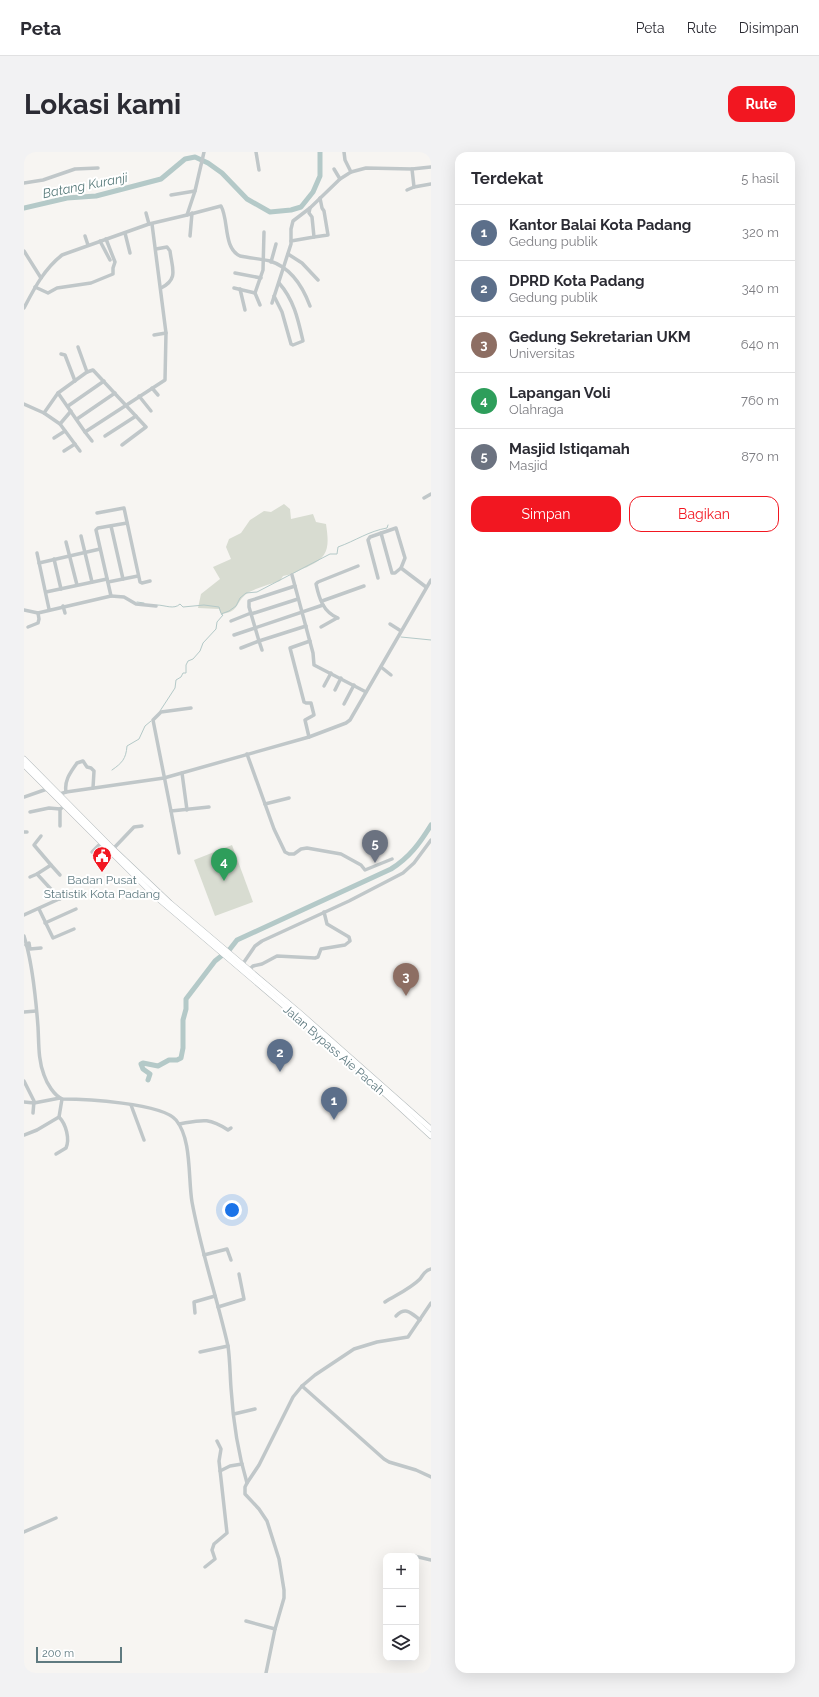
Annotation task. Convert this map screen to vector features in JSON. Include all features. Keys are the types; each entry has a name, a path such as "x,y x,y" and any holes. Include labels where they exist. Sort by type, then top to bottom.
{"highway":[{"path":"24,759 60,794 99,837 102,844 154,895 213,948 249,970 354,1060 431,1129"},
{"path":"24,765 47,788 63,808 113,849 170,903 239,964"},
{"name":"Jalan Bypass Aie Pacah","path":"239,964 357,1068 431,1136"}],"street":[{"path":"256,152 259,170"},
{"path":"344,152 351,172"},
{"path":"187,214 196,191 204,153"},
{"path":"272,303 283,268 289,255 293,221 310,208 340,179 351,172 366,168 412,169 431,167"},
{"path":"24,183 43,180 75,169 98,168"},
{"path":"334,169 340,179"},
{"path":"412,169 414,187"},
{"path":"406,190 431,184"},
{"path":"171,195 196,191"},
{"path":"291,241 328,235 320,198"},
{"path":"24,308 41,278 53,262 62,256 150,224 221,206 228,236 236,254 271,262 283,268 292,275 302,287 310,306"},
{"path":"310,208 309,213 312,217 314,237"},
{"path":"85,432 165,380 166,333 161,288 156,249 146,213"},
{"path":"190,236 192,213"},
{"path":"260,305 255,293 261,278 264,232"},
{"path":"125,233 130,253"},
{"path":"85,236 88,246"},
{"path":"35,287 48,293 57,288 91,283 113,274 115,262 106,239"},
{"path":"100,241 110,260"},
{"path":"271,262 276,244"},
{"path":"156,249 169,248 171,258 172,280 161,288"},
{"path":"24,250 41,278"},
{"path":"289,255 293,251"},
{"path":"289,255 309,270 318,280"},
{"path":"235,273 261,278"},
{"path":"274,296 282,312 292,345 302,343 303,341 295,309 288,294 279,283"},
{"path":"234,288 255,293"},
{"path":"240,289 245,310"},
{"path":"24,295 30,298"},
{"path":"154,335 166,333"},
{"path":"78,347 87,372"},
{"path":"61,354 65,354 75,381"},
{"path":"44,413 58,393 87,372 93,370 146,426 146,428 122,444"},
{"path":"68,406 104,381"},
{"path":"152,388 158,395"},
{"path":"58,393 92,441"},
{"path":"77,419 116,394"},
{"path":"139,396 151,410"},
{"path":"24,404 44,413 60,424 80,451"},
{"path":"60,424 71,411"},
{"path":"105,436 136,416"},
{"path":"54,438 65,431"},
{"path":"64,451 75,444"},
{"path":"424,498 431,494"},
{"path":"97,514 123,508 138,576 141,583 150,581"},
{"path":"111,596 96,529 127,523"},
{"path":"111,526 123,579"},
{"path":"378,578 368,540 370,537 381,533 396,528 405,558 401,568 395,573 392,573 381,533"},
{"path":"81,536 92,582"},
{"path":"66,542 76,586"},
{"path":"39,562 100,549"},
{"path":"37,553 49,609"},
{"path":"54,559 61,589"},
{"path":"321,627 337,618 329,614 322,603 317,583 358,566"},
{"path":"401,568 426,587"},
{"path":"292,575 310,641 314,665 366,692"},
{"path":"46,592 92,582 138,576"},
{"path":"60,794 164,778 309,737 348,722 431,580"},
{"path":"262,650 251,614 249,602 295,586"},
{"path":"234,635 302,612 364,586"},
{"path":"24,610 38,613 49,609 111,596 124,597 136,604 156,606"},
{"path":"231,621 298,599"},
{"path":"63,606 65,613"},
{"path":"28,627 34,626 38,623 38,613"},
{"path":"328,623 329,614"},
{"path":"390,624 401,631"},
{"path":"240,648 306,626"},
{"path":"309,737 305,721 314,715 311,703 304,702 290,648 310,641"},
{"path":"380,667 391,675"},
{"path":"324,686 331,673"},
{"path":"335,690 341,678"},
{"path":"344,704 354,686"},
{"path":"179,853 153,720 161,712 191,708"},
{"path":"246,754 264,804 283,848 289,854 296,854 303,848 342,854 361,865 365,870 392,859"},
{"path":"66,792 65,785 71,772 77,763 83,761 87,767 94,771 94,788"},
{"path":"182,773 187,810"},
{"path":"24,797 47,788"},
{"path":"264,804 289,798"},
{"path":"171,811 209,807"},
{"path":"30,812 49,808 63,808 60,826"},
{"path":"113,849 134,827 142,826"},
{"path":"41,836 34,844 60,875"},
{"path":"239,964 258,944 403,873 414,863 431,840"},
{"path":"92,852 102,844"},
{"path":"30,877 51,865"},
{"path":"37,874 60,899"},
{"path":"24,915 70,894"},
{"path":"39,909 52,937 54,938 74,929"},
{"path":"45,923 76,909"},
{"path":"249,970 253,966 262,964 275,957 315,958 318,957 322,949 348,944 350,941 349,937 342,931 332,928 327,924 324,912"},
{"path":"24,936 36,1011 40,1063 48,1084 61,1099 59,1117 65,1129 68,1144 66,1148 56,1154"},
{"path":"26,945 29,943 30,949 41,948"},
{"path":"24,1012 36,1011"},
{"path":"24,1080 34,1099 33,1114"},
{"path":"70,1094 71,1099"},
{"path":"24,1102 34,1103 61,1099 107,1101 160,1112 176,1119 179,1124 184,1136 190,1191 204,1255 228,1346 234,1414 242,1464 247,1483"},
{"path":"131,1105 144,1140"},
{"path":"24,1135 37,1130 59,1117"},
{"path":"179,1124 210,1120 228,1130 232,1128"},
{"path":"204,1255 227,1249 231,1260"},
{"path":"385,1302 402,1293 419,1280 427,1270 431,1269"},
{"path":"218,1307 244,1299 239,1274"},
{"path":"195,1313 194,1302 216,1296"},
{"path":"266,1673 275,1629 284,1598 282,1578 267,1521 245,1494 245,1487 259,1465 293,1397 302,1386 320,1371 354,1349 377,1342 407,1338 431,1303"},
{"path":"396,1316 402,1311 405,1311 420,1320"},
{"path":"200,1352 228,1346"},
{"path":"302,1386 384,1459 431,1477"},
{"path":"234,1414 255,1409"},
{"path":"205,1567 215,1559 212,1550 214,1544 227,1533 219,1460 221,1449 217,1441"},
{"path":"220,1471 230,1466 242,1464"},
{"path":"24,1532 56,1518"},
{"path":"419,1557 431,1560"},
{"path":"246,1621 275,1629"}],"shaded area":[{"path":"284,504 290,509 291,519 313,514 316,522 326,524 328,538 326,549 321,558 308,567 283,576 280,581 248,593 242,598 234,609 227,613 221,614 219,609 198,608 201,594 220,579 213,567 231,559 226,547 229,539 241,533 250,520 264,511 271,512"},
{"path":"232,845 253,902 215,916 194,860"}],"waterway":[{"name":"Batang Kuranji","path":"24,208 67,198 96,196 161,179 185,159 195,157 208,163 222,173 247,199 270,212 291,210 301,207 313,192 320,176 320,152"},
{"path":"160,711 175,688 176,680 181,677 183,673 186,673 186,665 188,661 193,659 200,651 203,643 216,629 217,622 223,615 221,614 236,606 240,598 246,593 257,592 330,554 337,554 338,547 374,531 387,528 388,525"},
{"path":"137,602 144,603"},
{"path":"157,605 172,607 180,604 183,607 204,605 219,607 221,613"},
{"path":"401,637 431,640"},
{"path":"112,770 123,760 126,754 127,746 139,739 145,726 151,721"},
{"path":"148,1080 150,1074 143,1069 141,1064 143,1063 158,1066 169,1060 177,1060 181,1058 183,1048 183,1020 186,1009 186,999 215,961 230,949 237,940 391,869 414,850 431,825"}],"place":[{"name":"Masjid Istiqamah","path":"375,863"},
{"name":"Badan Pusat Statistik Kota Padang","path":"102,873"},
{"name":"Lapangan Voli","path":"224,881"},
{"name":"Gedung Sekretarian UKM","path":"406,996"},
{"name":"DPRD Kota Padang","path":"280,1072"},
{"name":"Kantor Balai Kota Padang","path":"334,1120"}]}
